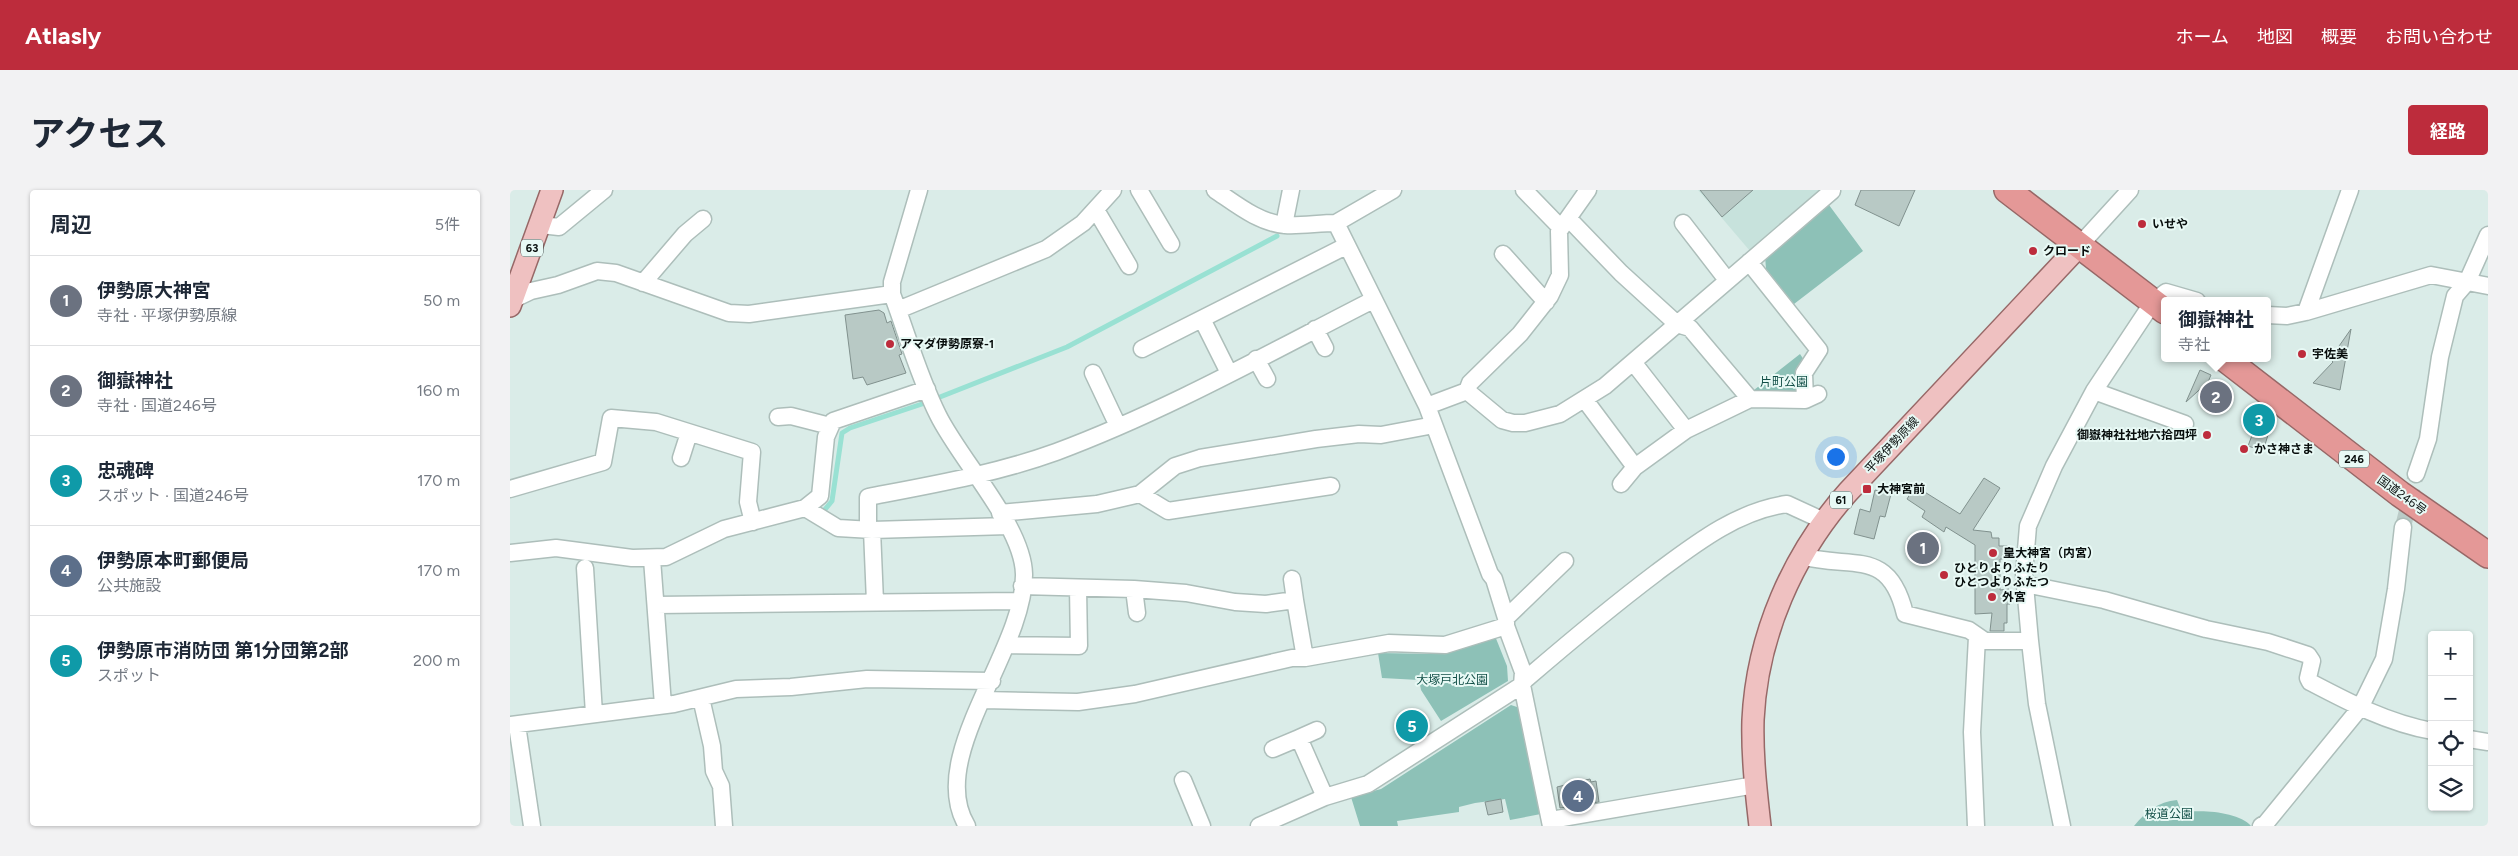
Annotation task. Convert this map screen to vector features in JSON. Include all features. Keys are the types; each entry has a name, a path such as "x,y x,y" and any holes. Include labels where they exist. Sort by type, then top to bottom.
{"highway":[{"path":"2007,190 2159,307"},
{"name":"国道246号","path":"2229,362 2400,494 2488,555"}],"main road":[{"name":"63","path":"511,302 541,225 552,190"},
{"name":"平塚伊勢原線","path":"1760,826 1755,784 1753,721 1761,665 1778,604 1801,556 1824,521 1848,492 2079,246"}],"street":[{"path":"541,225 559,227 604,190"},
{"path":"919,190 892,282 895,302 927,389 948,434 1004,520 1022,563 1024,575 1021,593 1006,645 960,755 956,789 960,813 967,826"},
{"path":"511,302 597,270 616,273 729,313 749,314 895,302 1046,249 1073,231 1096,210 1113,190"},
{"path":"1139,190 1172,238"},
{"path":"1215,190 1250,213 1270,222 1284,225 1336,223 1393,190"},
{"path":"1284,225 1291,190"},
{"path":"1524,190 1621,272 1677,324 1690,328 1750,399"},
{"path":"1427,406 1467,391 1470,384 1520,334 1546,302 1560,275 1558,240 1564,223 1588,190"},
{"path":"2079,246 2130,190"},
{"path":"2306,312 2350,190"},
{"path":"1467,391 1502,420 1513,423 1525,423 1560,414 1585,400 1633,362 1832,191"},
{"path":"1096,210 1121,259"},
{"path":"644,283 685,234 703,219"},
{"path":"1336,223 1427,406 1490,574 1494,579 1523,672 1522,685 1551,823 1755,784"},
{"path":"1682,223 1727,280"},
{"path":"2416,474 2428,439 2440,357 2456,296 2467,282 2488,235"},
{"path":"1142,349 1346,246"},
{"path":"1502,254 1546,302"},
{"path":"1622,484 1635,467 1686,430 1750,399 1812,397 1804,373 1819,350 1749,262"},
{"path":"2271,316 2287,316 2306,312 2431,275 2488,286"},
{"path":"2164,297 2166,292 2183,297"},
{"path":"875,602 868,497 976,476 1055,452 1157,410 1373,300"},
{"path":"2062,826 2037,704 2025,584 2028,526 2054,466 2094,391 2159,307"},
{"path":"1202,319 1229,373"},
{"path":"1315,329 1325,348"},
{"path":"1256,359 1267,379"},
{"path":"1633,362 1686,430"},
{"path":"1093,373 1118,426"},
{"path":"510,553 556,548 652,559 666,557 724,530 805,508 820,496 826,437 833,420 927,389"},
{"path":"2094,391 2185,424"},
{"path":"1585,400 1635,467"},
{"path":"510,488 603,462 612,411 656,422 752,452 748,502 753,522"},
{"path":"778,417 791,416 830,426"},
{"path":"805,508 838,528 870,530 1004,520 1097,504 1140,494 1175,466 1200,458 1316,439 1359,434 1381,435 1434,425"},
{"path":"681,458 690,433"},
{"path":"1140,494 1168,511 1331,486"},
{"path":"1259,826 1325,797 1368,784 1522,685 1525,680 1577,635 1693,546 1723,527 1747,515 1787,504 1824,521"},
{"path":"2261,826 2266,823 2360,708 2384,659 2396,589 2402,527"},
{"path":"1801,556 1821,561 1865,564 1875,567 1894,582 1905,614 1969,630 1976,637 1985,641 2030,642"},
{"path":"652,559 663,704"},
{"path":"983,700 1078,702 1135,694 1292,658 1305,658 1389,643 1444,645 1506,622 1564,561"},
{"path":"585,568 579,589 584,651 594,714"},
{"path":"1292,578 1305,658"},
{"path":"2025,584 2104,600 2206,629 2268,642 2308,655 2312,661 2308,678 2310,682 2360,708 2408,727 2428,731"},
{"path":"1006,645 1079,646 1078,588"},
{"path":"656,606 875,602 1078,588 1134,589 1186,593 1235,602 1266,604 1296,600"},
{"path":"1134,589 1137,613"},
{"path":"1976,637 1972,732 1976,826"},
{"path":"532,826 513,725 701,698 736,688 992,681"},
{"path":"701,698 712,746 714,771 721,786 724,826"},
{"path":"1273,749 1317,730"},
{"path":"1299,738 1325,797"},
{"path":"2473,740 2488,742"},
{"path":"1183,780 1202,826"}],"shaded area":[{"path":"1698,190 1824,190 1750,251"}],"green space":[{"path":"1829,205 1863,251 1794,304 1766,269 1765,256"},
{"name":"片町公園","path":"1800,354 1804,360 1794,394 1757,393 1754,390"},
{"name":"大塚戸北公園","path":"1495,636 1507,666 1508,681 1441,721 1421,690 1419,680 1382,678 1378,653 1437,654"},
{"path":"1511,705 1520,708 1546,813 1510,820 1505,799 1459,807 1459,812 1397,821 1398,826 1360,826 1351,797 1381,789"},
{"name":"桜道公園","path":"2177,800 2182,813 2199,811 2219,813 2238,818 2251,826 2134,826 2153,808"}],"building":[{"path":"1700,190 1753,190 1722,217"},
{"path":"1861,190 1915,190 1899,226 1855,205"},
{"name":"アマダ伊勢原寮-1","path":"879,310 884,313 887,323 891,321 902,354 899,355 906,373 867,385 863,377 853,379 845,315"},
{"path":"2351,329 2340,390 2313,383 2333,362 2330,359"},
{"path":"2200,370 2211,375 2208,382 2186,402"},
{"path":"2254,430 2268,435 2263,451 2248,446"},
{"path":"1984,478 2000,488 1973,530 1991,532 1992,538 1999,538 1999,546 2010,546 2010,559 2000,559 2000,590 2009,589 2010,604 2007,604 2007,623 2004,623 2004,631 1990,631 1992,613 1975,614 1975,545 1946,527 1944,532 1922,517 1925,511 1907,499 1915,486 1960,514"},
{"path":"1875,490 1891,494 1885,517 1880,516 1874,539 1854,534 1860,509 1870,512"},
{"path":"1414,713 1425,730 1410,739 1400,722"},
{"path":"1590,779 1591,782 1596,781 1599,802 1560,808 1557,787"},
{"path":"1501,799 1503,812 1488,815 1485,802"}],"waterway":[{"path":"940,397 1067,347 1277,236"},
{"path":"822,513 832,501 842,433 850,428 925,403"}],"tunnel":[{"path":"2403,527 2416,474"}],"place":[{"name":"いせや","path":"2142,224"},
{"name":"クロード","path":"2033,251"},
{"name":"アマダ伊勢原寮-1","path":"890,344"},
{"name":"宇佐美","path":"2302,354"},
{"name":"御嶽神社","path":"2216,397"},
{"name":"忠魂碑","path":"2259,420"},
{"name":"御嶽神社社地六拾四坪","path":"2207,435"},
{"name":"かさ神さま","path":"2244,449"},
{"name":"大神宮前","path":"1867,489"},
{"name":"伊勢原大神宮","path":"1923,548"},
{"name":"皇大神宮（内宮）","path":"1993,553"},
{"name":"ひとりよりふたり ひとつよりふたつ","path":"1944,575"},
{"name":"外宮","path":"1992,597"},
{"name":"伊勢原市消防団 第1分団第2部","path":"1412,726"},
{"name":"伊勢原本町郵便局","path":"1578,796"}]}
